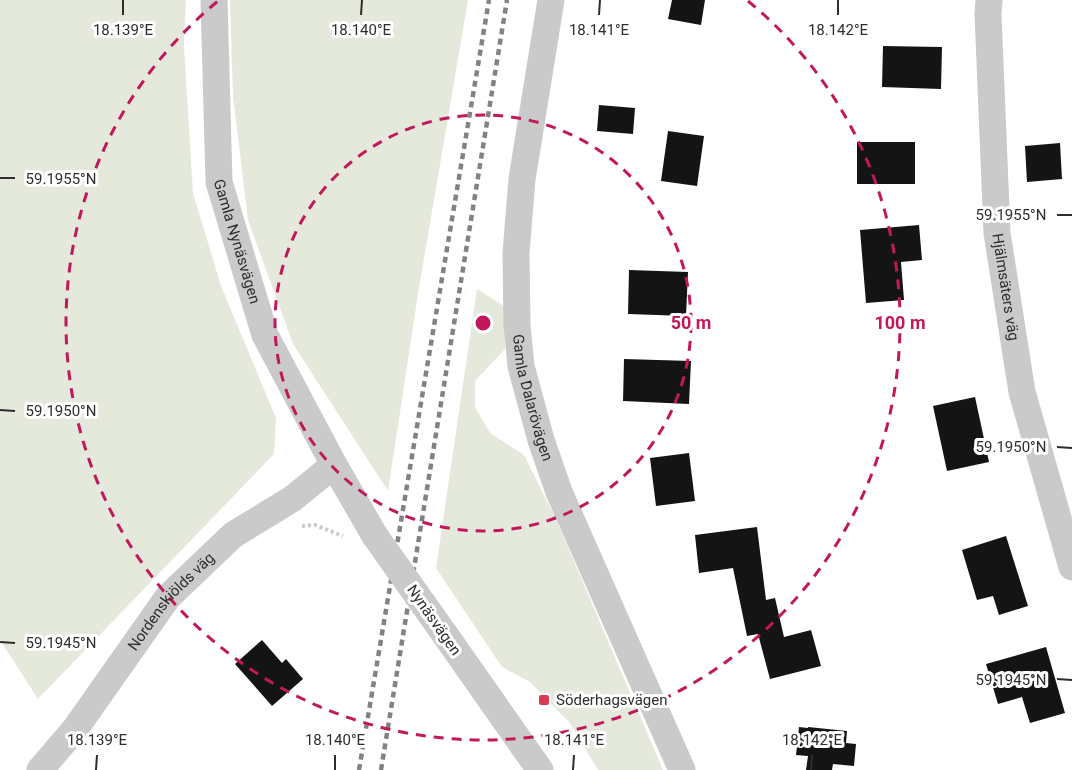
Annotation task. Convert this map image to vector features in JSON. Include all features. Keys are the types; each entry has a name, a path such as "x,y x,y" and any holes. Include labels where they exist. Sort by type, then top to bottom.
{"street":[{"name":"Gamla Nynäsvägen","path":"214,0 219,182 265,335 334,465"},
{"name":"Gamla Dalarövägen","path":"551,0 522,179 516,253 517,325 521,366 541,440 560,492 682,770"},
{"name":"Hjälmsäters väg","path":"989,0 997,233 1022,392 1072,567"},
{"name":"Nynäsvägen","path":"334,465 362,537 446,636 540,770"},
{"name":"Nordenskiölds väg","path":"40,770 75,729 168,597 233,535 292,499 334,465"}],"path":[{"path":"296,526 315,525 362,537"}],"shaded area":[{"path":"0,0 186,0 184,45 193,193 221,286 276,418 274,454 38,699 0,640"},
{"path":"230,0 468,0 418,294 388,491 293,344 248,220 233,96"},
{"path":"477,289 504,306 505,349 475,381 475,407 490,433 524,455 556,519 663,770 598,770 570,723 530,682 502,667 436,568"}],"building":[{"path":"672,0 705,0 701,25 668,19"},
{"path":"883,46 942,47 941,89 882,87"},
{"path":"599,105 635,108 633,134 597,131"},
{"path":"668,131 704,136 697,186 661,181"},
{"path":"857,142 915,142 915,184 857,184"},
{"path":"1060,143 1062,179 1027,182 1025,146"},
{"path":"919,225 922,260 901,262 904,300 866,303 860,230"},
{"path":"629,270 688,272 686,316 628,314"},
{"path":"624,359 691,361 689,404 623,401"},
{"path":"975,397 989,462 947,471 933,406"},
{"path":"689,453 695,501 656,506 650,458"},
{"path":"757,527 766,600 775,598 784,637 811,630 821,666 770,679 758,634 747,636 733,568 699,573 695,535"},
{"path":"1006,536 1028,606 999,615 993,596 977,600 962,550"},
{"path":"262,640 282,663 286,659 303,679 272,706 235,664"},
{"path":"1046,647 1065,713 1030,723 1022,697 998,704 986,664"},
{"path":"799,727 847,731 846,743 856,744 854,766 833,764 832,770 806,770 808,756 796,755"}],"railway":[{"path":"359,770 489,0"},
{"path":"381,770 507,0"}],"place":[{"name":"Söderhagsvägen","path":"544,700"}]}
